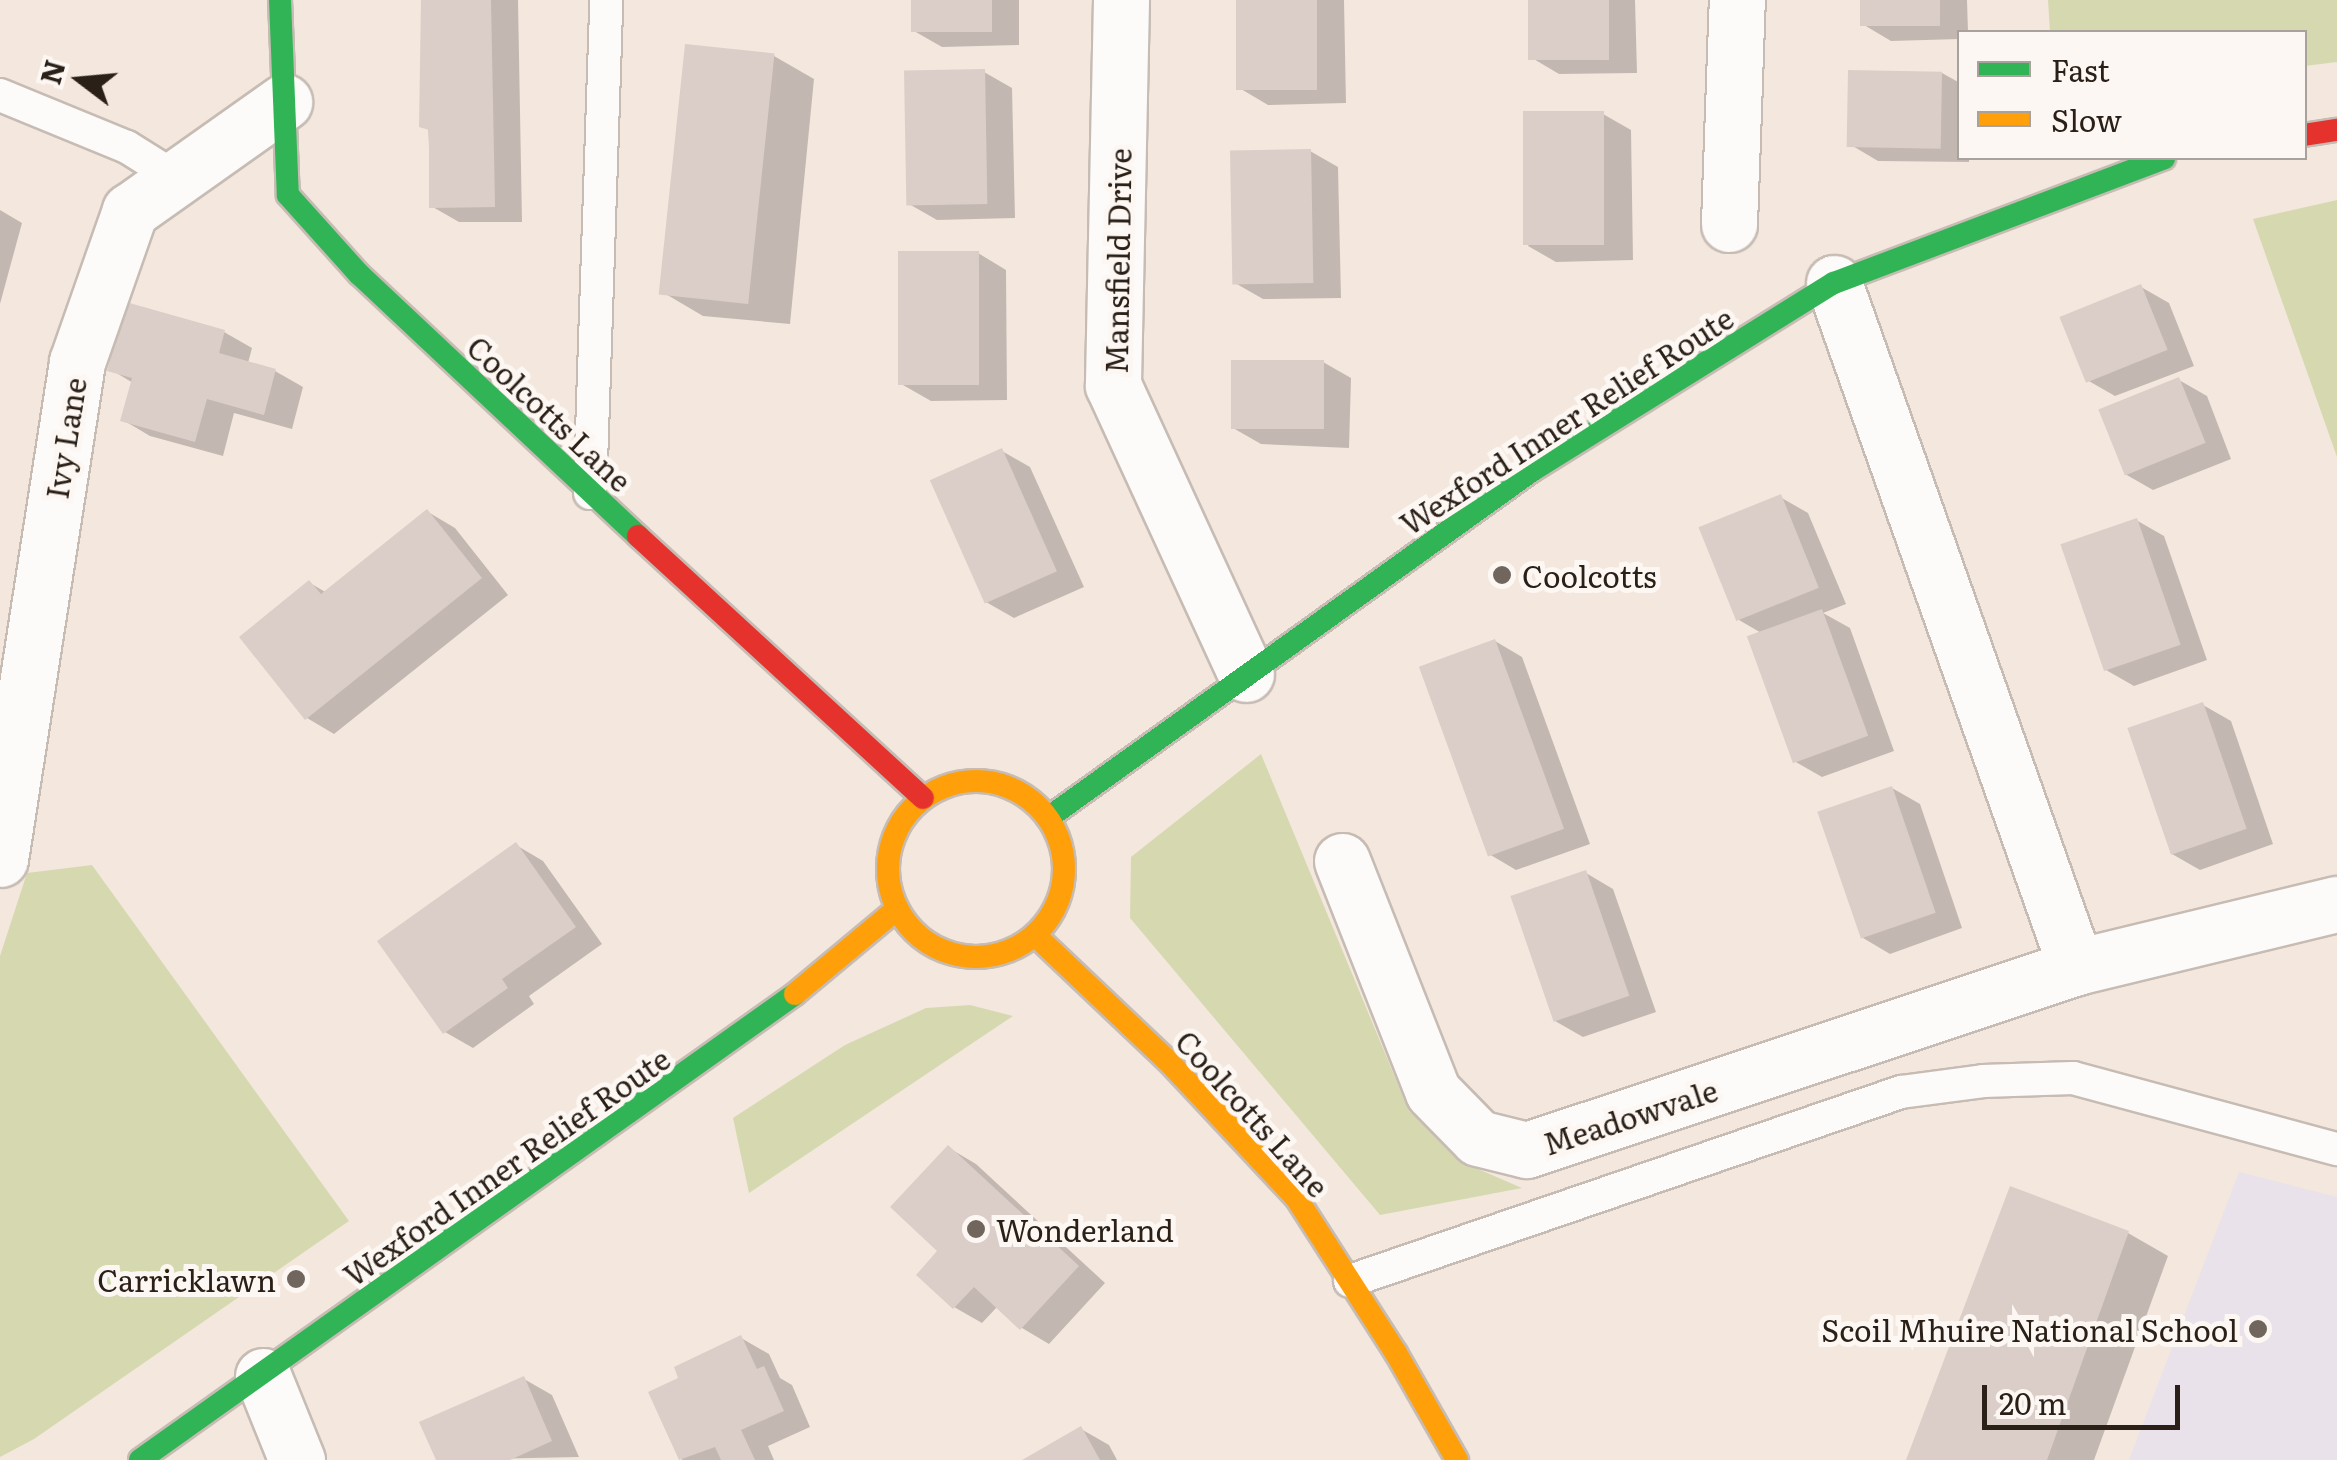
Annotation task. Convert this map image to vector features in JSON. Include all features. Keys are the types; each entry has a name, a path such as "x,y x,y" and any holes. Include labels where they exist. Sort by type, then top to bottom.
{"street":[{"name":"Coolcotts Lane","path":"280,0 288,195 359,274 922,798"},
{"name":"Mansfield Drive","path":"1121,0 1114,385 1246,674"},
{"path":"1729,224 1736,0"},
{"name":"Ivy Lane","path":"0,859 77,362 130,211 284,102"},
{"path":"2307,135 2337,130"},
{"name":"Wexford Inner Relief Route","path":"1048,818 1533,470 1834,284 2159,160"},
{"path":"1834,284 2076,967"},
{"path":"990,783 1028,798 1048,818 1060,840 1064,866 1052,916 1035,935 1012,950 986,957 959,956 934,948 912,931 897,909 888,880 890,849 902,821 922,798 948,786 990,783"},
{"name":"Meadowvale","path":"1342,861 1433,1092 1478,1138 1528,1150 2076,967 2337,904"},
{"name":"Wexford Inner Relief Route","path":"140,1460 774,1012 897,909"},
{"name":"Coolcotts Lane","path":"1035,935 1168,1062 1296,1199 1457,1460"},
{"path":"262,1376 297,1460"}],"lane":[{"path":"590,493 606,0"},
{"path":"0,96 127,148 175,176"},
{"path":"1350,1282 1642,1179 1917,1090 2073,1078 2337,1149"}],"shaded area":[{"name":"Scoil Mhuire National School","path":"2239,1172 2337,1197 2337,1460 2129,1460"}],"green space":[{"path":"2048,0 2337,0 2337,62 2307,66 2307,30 2050,30"},
{"path":"2337,200 2337,457 2253,219"},
{"path":"1261,754 1409,1111 1471,1166 1522,1188 1380,1215 1130,918 1131,857"},
{"path":"92,865 349,1221 34,1439 0,1457 0,956 27,873"},
{"path":"970,1005 1013,1016 749,1193 733,1118 845,1045 926,1008"}],"building":[{"path":"421,0 491,0 495,207 429,208 429,130 419,127"},
{"path":"911,0 992,0 992,32 911,32"},
{"path":"1236,0 1317,0 1317,90 1236,90"},
{"path":"1528,0 1609,0 1609,60 1528,60"},
{"path":"1860,0 1940,0 1940,26 1860,26"},
{"path":"685,44 775,53 748,304 659,295"},
{"path":"985,69 987,204 906,205 904,70"},
{"path":"1848,70 1942,72 1941,149 1847,147"},
{"path":"1523,111 1604,111 1604,245 1523,245"},
{"path":"1311,149 1313,283 1232,284 1230,150"},
{"path":"898,251 979,251 979,385 898,385"},
{"path":"2141,284 2168,350 2086,383 2059,317"},
{"path":"126,302 225,330 219,353 276,369 264,415 207,399 195,442 120,421 132,378 107,371"},
{"path":"1231,360 1324,360 1324,429 1231,429"},
{"path":"2179,377 2206,443 2125,475 2098,410"},
{"path":"1002,448 1057,571 985,603 930,480"},
{"path":"1781,494 1819,588 1736,621 1698,527"},
{"path":"427,509 482,578 305,720 239,637 309,580 321,594"},
{"path":"2137,518 2181,645 2104,671 2060,544"},
{"path":"1822,609 1868,736 1793,763 1747,636"},
{"path":"1495,639 1564,829 1488,857 1419,667"},
{"path":"2203,702 2247,829 2171,855 2127,728"},
{"path":"1892,786 1936,913 1861,938 1817,812"},
{"path":"516,842 576,927 502,979 508,988 443,1034 377,941"},
{"path":"1586,870 1629,996 1554,1022 1510,896"},
{"name":"Wonderland","path":"948,1145 1079,1266 1020,1330 974,1287 953,1309 916,1275 937,1251 890,1207"},
{"path":"2010,1186 2129,1231 2047,1460 1906,1460"},
{"path":"741,1335 757,1369 764,1366 784,1411 741,1430 755,1460 721,1460 715,1447 679,1460 648,1392 678,1378 674,1367"},
{"path":"524,1376 552,1441 510,1460 436,1460 419,1422"},
{"path":"1081,1426 1100,1460 1022,1460"}],"traffic: fast":[{"path":"280,0 288,195 359,274 638,536"},
{"path":"1048,818 1533,470 1834,283 2159,160"},
{"path":"140,1460 795,994"}],"traffic: slow":[{"path":"976,781 1010,788 1038,807 1057,835 1064,869 1057,903 1038,931 1010,950 976,957 942,950 914,931 895,903 888,869 895,835 914,807 942,788 976,781"},
{"path":"795,994 897,909"},
{"path":"1035,935 1168,1061 1297,1199 1396,1353 1457,1460"}],"traffic: jam":[{"path":"2307,135 2337,130"},
{"path":"638,536 923,798"}],"place":[{"name":"Coolcotts","path":"1502,575"},
{"name":"Wonderland","path":"976,1229"},
{"name":"Carricklawn","path":"296,1279"},
{"name":"Scoil Mhuire National School","path":"2258,1329"}]}
